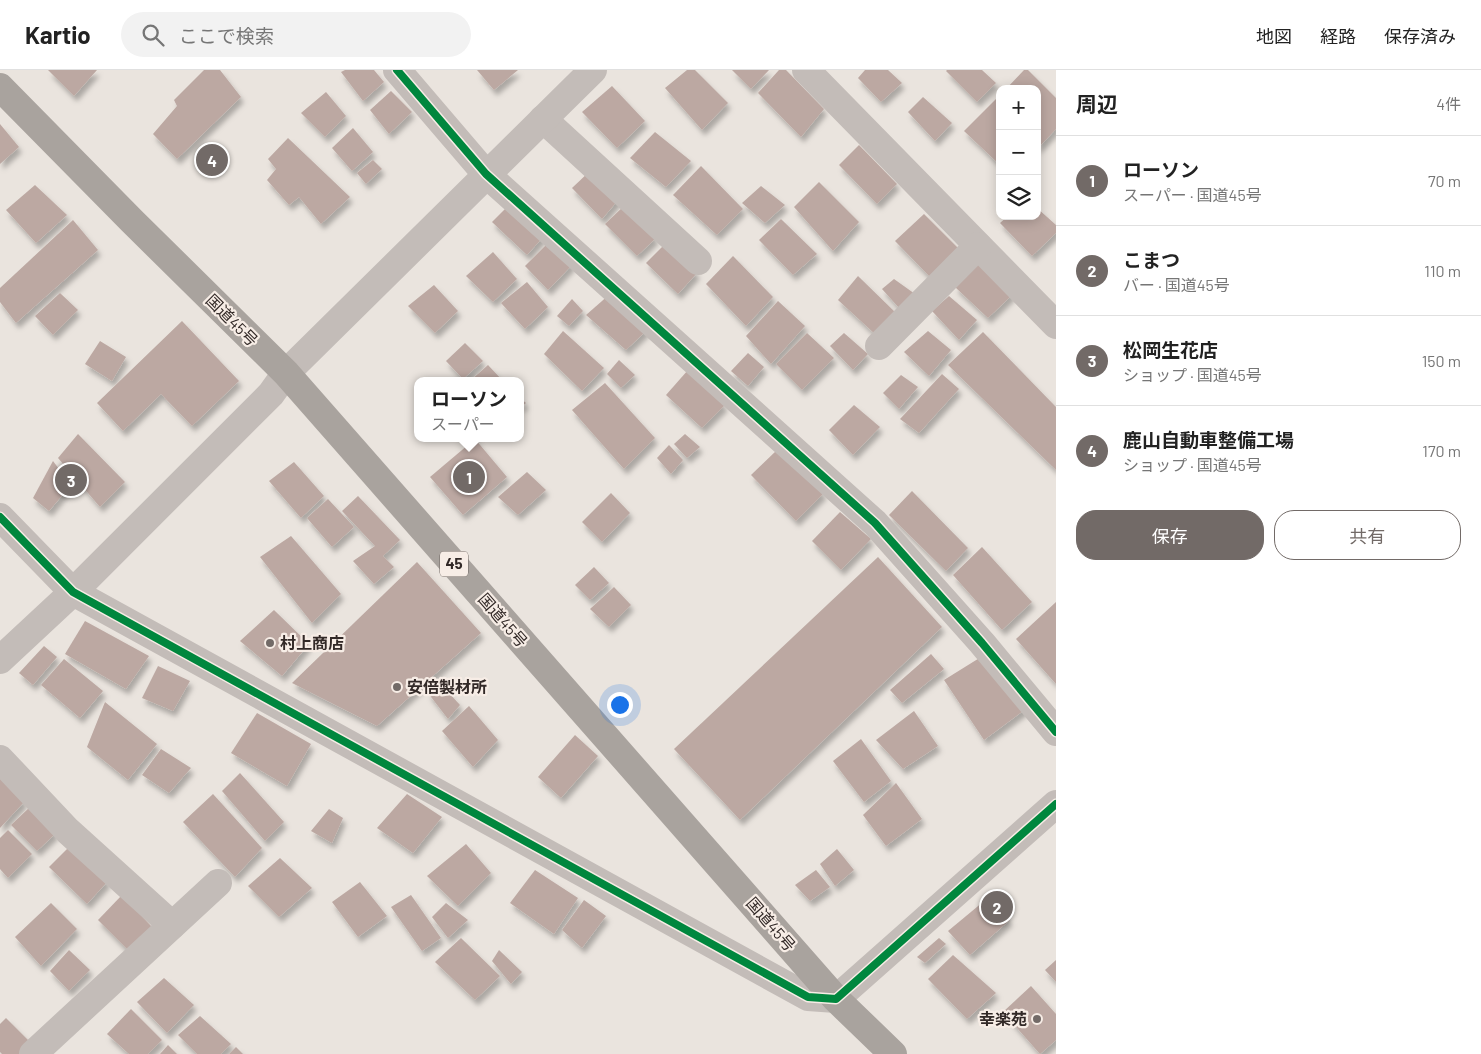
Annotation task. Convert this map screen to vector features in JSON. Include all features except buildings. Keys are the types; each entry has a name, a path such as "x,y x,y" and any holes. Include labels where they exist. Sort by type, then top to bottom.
{"highway":[{"name":"国道45号","path":"0,87 286,373 836,999 893,1054"}],"street":[{"path":"0,660 73,592 271,394 286,373 593,70"},
{"path":"806,70 1056,325"},
{"path":"403,72 486,174 875,523 982,643 1056,732"},
{"path":"543,119 698,261"},
{"path":"879,346 978,246"},
{"path":"0,517 73,592 808,997 836,999 1056,804"},
{"path":"0,759 68,831 172,925"},
{"path":"33,1054 218,883"}],"cycle path":[{"path":"397,70 486,174 875,523 982,643 1056,732"},
{"path":"0,517 73,592 808,997 836,999 1056,804"}],"place":[{"name":"鹿山自動車整備工場","path":"212,160"},
{"name":"ローソン","path":"469,477"},
{"name":"松岡生花店","path":"71,480"},
{"name":"村上商店","path":"270,643"},
{"name":"安倍製材所","path":"397,687"},
{"name":"こまつ","path":"997,907"},
{"name":"幸楽苑","path":"1037,1019"}]}
